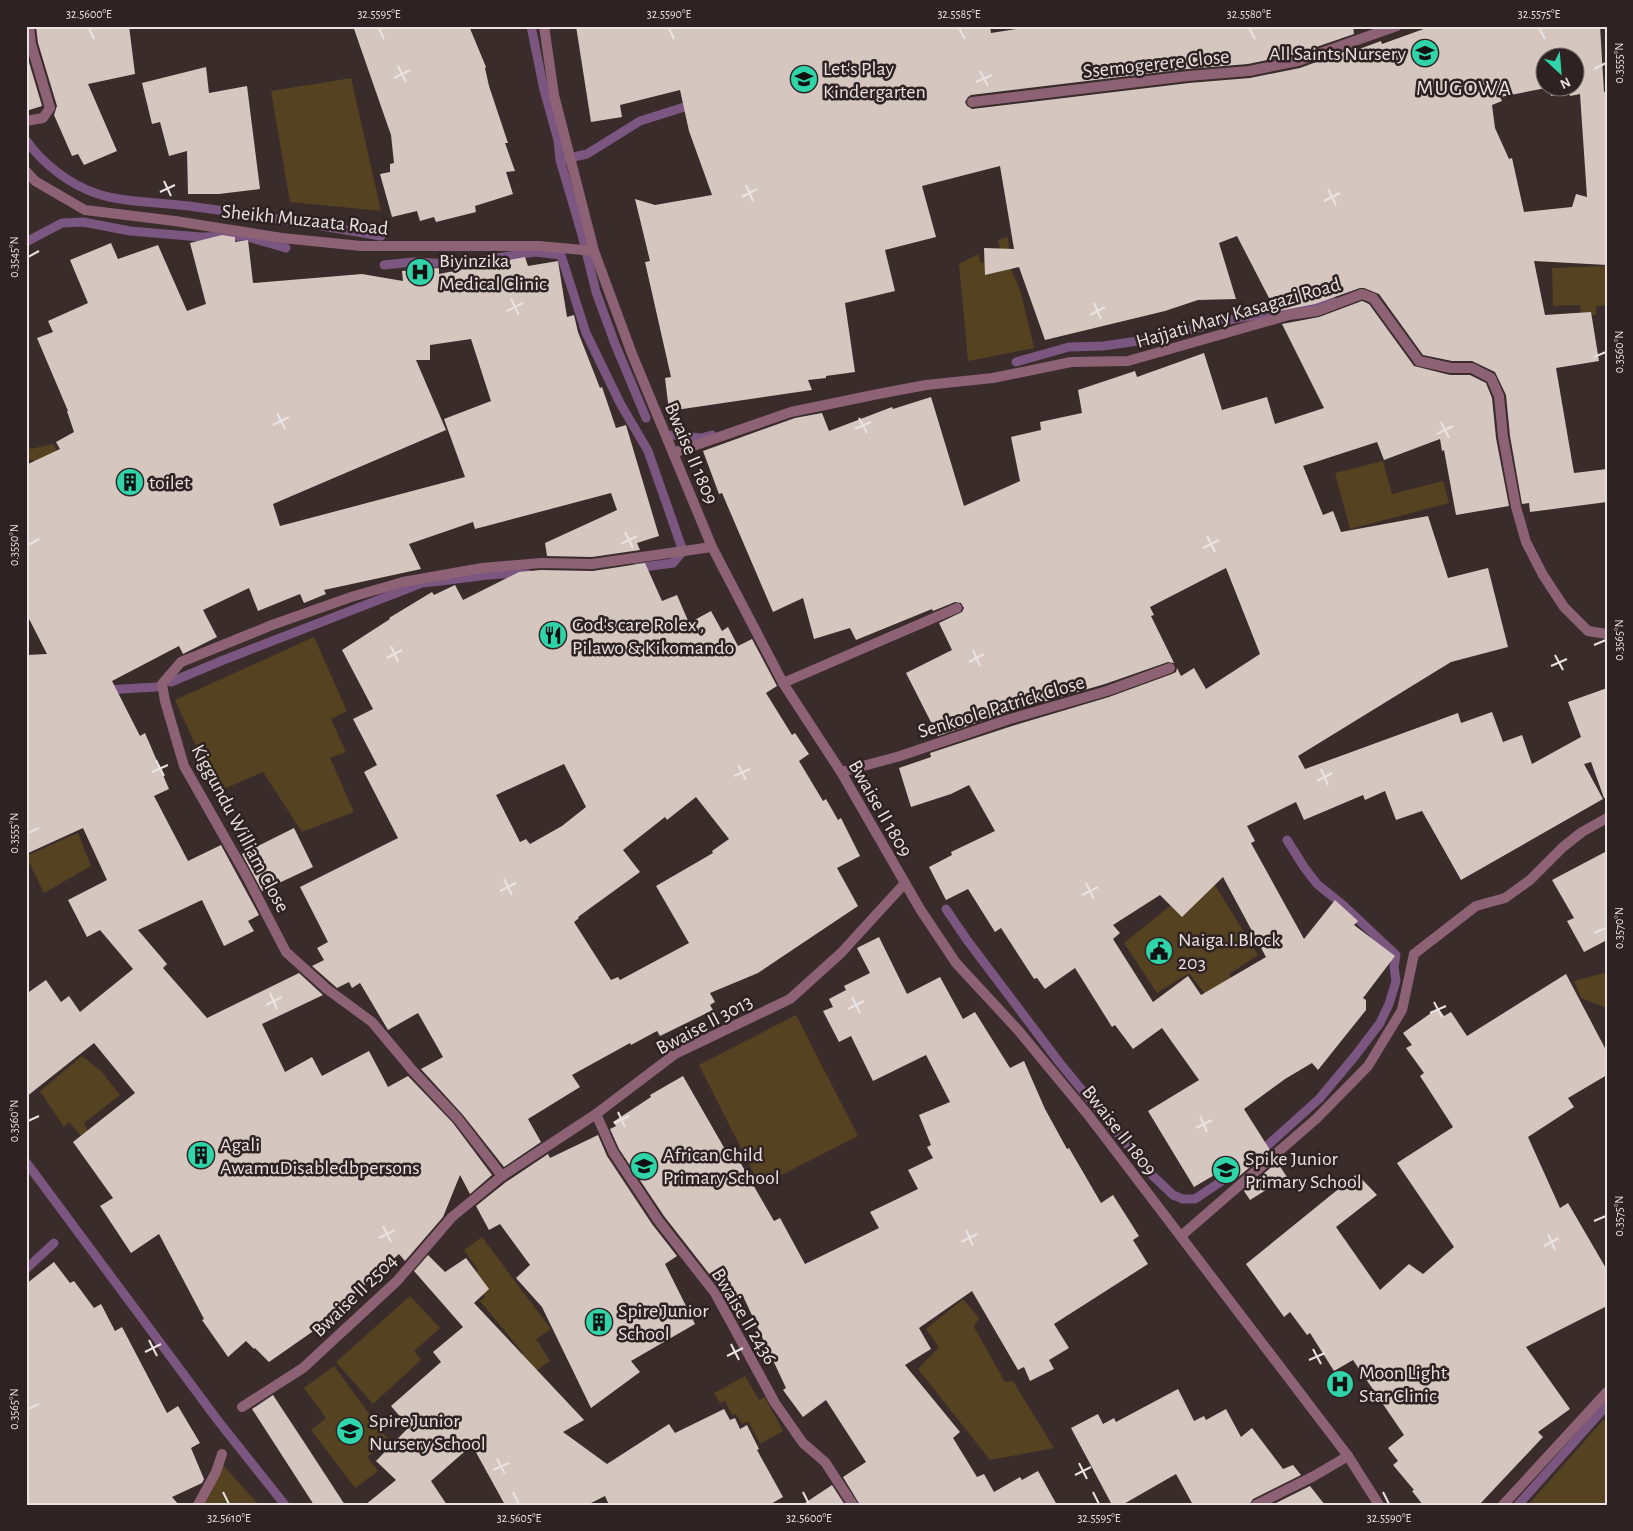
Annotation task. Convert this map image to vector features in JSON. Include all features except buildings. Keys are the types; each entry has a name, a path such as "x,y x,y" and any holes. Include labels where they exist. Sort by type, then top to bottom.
{"street":[{"path":"26,121 44,118 50,108 31,44 29,26"},
{"name":"Bwaise II 1809","path":"544,26 554,95 594,252 632,354 712,547 783,683 841,772 920,910 956,963 1030,1044 1089,1116 1348,1456 1379,1505"},
{"name":"Ssemogerere Close","path":"972,102 1188,76 1250,71 1298,61 1397,26"},
{"name":"Sheikh Muzaata Road","path":"26,171 35,181 85,210 175,221 282,238 361,246 539,246 594,252"},
{"name":"Hajjati Mary Kasagazi Road","path":"673,453 791,412 926,385 993,378 1071,362 1128,361 1289,315 1317,311 1366,294 1373,298 1419,361 1451,368 1472,368 1491,378 1499,396 1516,507 1526,542 1543,575 1564,607 1588,631 1607,634"},
{"name":"Kiggundu William Close","path":"502,1176 463,1125 413,1071 372,1022 327,989 286,952 246,875 184,766 165,701 162,684 181,662 272,625 351,597 403,582 482,568 541,563 592,564 712,547"},
{"path":"783,683 958,608"},
{"name":"Senkoole Patrick Close","path":"841,772 900,756 1010,719 1107,691 1170,668"},
{"path":"1181,1236 1316,1118 1368,1066 1402,1010 1414,954 1476,906 1505,898 1530,880 1563,847 1582,832 1607,818"},
{"name":"Bwaise II 3013","path":"502,1176 596,1114 675,1054 790,999 841,952 905,883"},
{"name":"Bwaise II 2436","path":"596,1114 613,1152 658,1220 715,1293 775,1403 803,1443 825,1462 853,1505"},
{"name":"Bwaise II 2504","path":"242,1407 303,1368 397,1281 452,1217 502,1176"},
{"path":"1503,1505 1607,1392"},
{"path":"198,1505 216,1472 222,1454"},
{"path":"1256,1505 1314,1476 1348,1456"}],"shaded area":[{"path":"351,78 381,211 290,202 271,91"},
{"path":"1008,237 1011,269 1021,293 1034,348 968,361 959,264 978,254 981,263 1002,258 998,240"},
{"path":"1607,266 1607,305 1596,306 1596,315 1581,316 1580,305 1553,306 1552,268"},
{"path":"26,441 31,449 53,444 68,471 51,489 32,459 26,462"},
{"path":"1383,461 1392,494 1443,481 1449,503 1350,529 1335,473"},
{"path":"314,637 347,711 331,719 346,752 330,758 354,812 302,832 263,772 217,792 175,700"},
{"path":"78,833 91,866 44,893 26,856"},
{"path":"1213,882 1258,955 1229,974 1235,983 1209,999 1189,973 1157,993 1124,943 1191,889"},
{"path":"1607,972 1607,1008 1581,998 1574,981"},
{"path":"796,1015 858,1136 760,1186 699,1065"},
{"path":"82,1056 102,1072 120,1095 84,1123 88,1131 83,1138 69,1122 64,1127 40,1091"},
{"path":"482,1237 551,1329 536,1339 550,1361 508,1390 497,1374 523,1353 480,1301 485,1297 470,1278 478,1270 464,1250"},
{"path":"410,1296 440,1328 414,1351 421,1360 373,1404 336,1362"},
{"path":"963,1299 979,1318 974,1327 1005,1382 1013,1381 1054,1448 990,1460 918,1369 939,1347 926,1329"},
{"path":"334,1366 389,1441 367,1457 378,1471 355,1488 311,1430 326,1418 304,1388"},
{"path":"745,1376 759,1400 765,1397 783,1431 760,1444 748,1421 742,1424 736,1414 732,1415 725,1401 720,1403 714,1393"},
{"path":"1604,1419 1607,1422 1607,1505 1528,1505"},
{"path":"222,1464 259,1505 199,1505"}],"waterway":[{"path":"531,26 544,90 558,140 560,160 596,292 615,344 646,418"},
{"path":"560,160 587,154 640,121 694,104"},
{"path":"26,140 32,149 57,172 85,189 106,196 213,209 381,236"},
{"path":"26,242 62,223 83,222 130,231 201,237 244,236 286,248"},
{"path":"384,265 412,262 458,264 535,252 561,255 586,333 620,403 648,451 683,551 673,563 636,568"},
{"path":"1016,362 1069,347 1103,346 1152,339 1234,319 1334,302"},
{"path":"672,435 701,438 712,435"},
{"path":"171,682 422,583 488,575 528,574"},
{"path":"106,690 156,687"},
{"path":"1259,1153 1319,1099 1355,1056 1380,1023 1389,1004 1396,981 1394,967 1396,955 1343,905 1317,884 1287,840"},
{"path":"946,909 967,940 1059,1062 1153,1176 1173,1195 1183,1199 1195,1199 1241,1168"},
{"path":"26,1162 219,1422 285,1505"},
{"path":"26,1269 54,1243"},
{"path":"1518,1505 1607,1405"}],"place":[{"name":"All Saints Nursery","path":"1425,53"},
{"name":"Let's Play Kindergarten","path":"804,79"},
{"name":"Biyinzika Medical Clinic","path":"420,272"},
{"name":"toilet","path":"130,482"},
{"name":"God's care Rolex , Pilawo & Kikomando","path":"553,635"},
{"name":"Naiga.I.Block 203","path":"1159,951"},
{"name":"Agali AwamuDisabledbpersons","path":"201,1155"},
{"name":"African Child Primary School","path":"644,1166"},
{"name":"Spike Junior Primary School","path":"1226,1170"},
{"name":"Spire Junior School","path":"599,1322"},
{"name":"Moon Light Star Clinic","path":"1340,1384"},
{"name":"Spire Junior Nursery School","path":"350,1431"}],"district":[{"name":"MUGOWA","path":"1464,87"}]}
